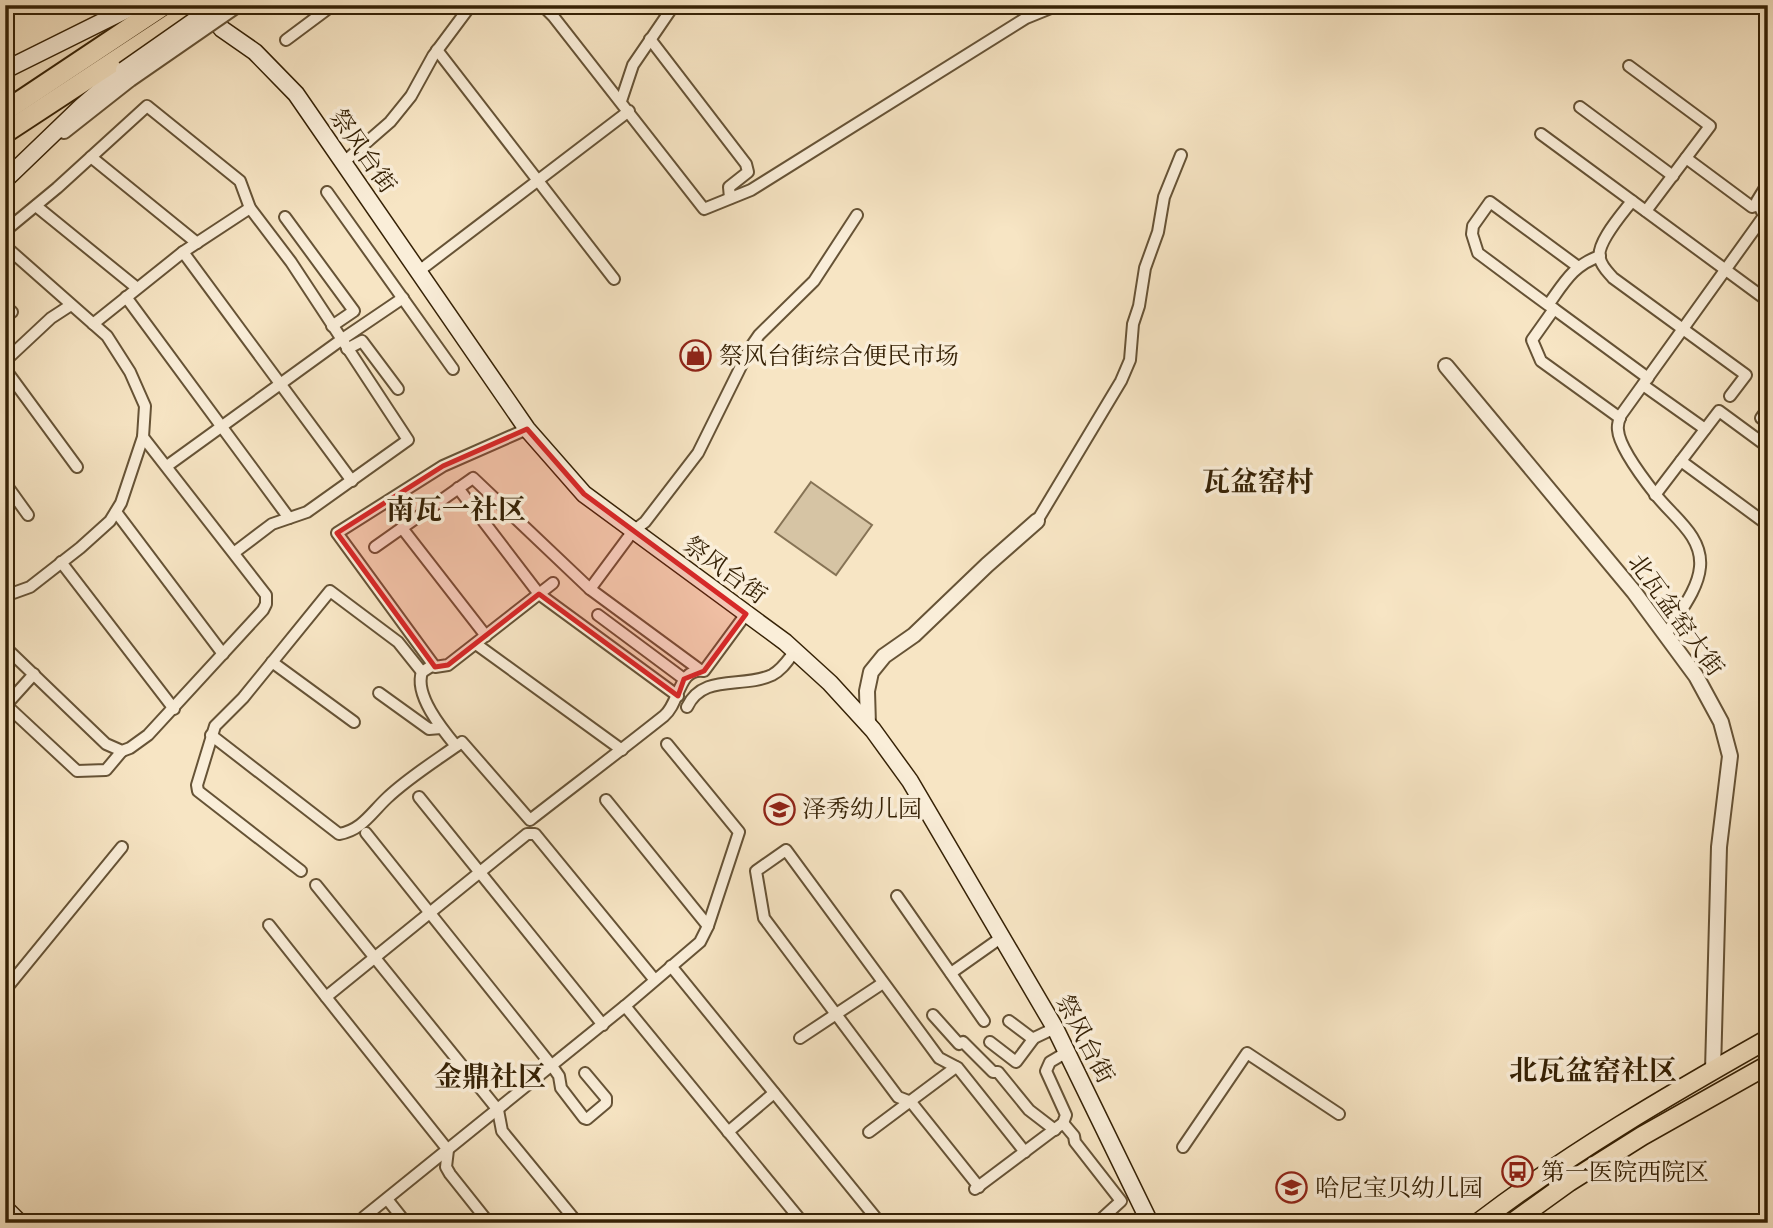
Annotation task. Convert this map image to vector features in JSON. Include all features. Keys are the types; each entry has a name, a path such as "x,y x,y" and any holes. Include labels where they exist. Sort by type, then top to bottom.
{"highway":[{"path":"5,111 120,63 164,5"},
{"path":"5,133 120,63 201,5"}],"main road":[{"path":"5,70 136,5"},
{"name":"祭风台街","path":"201,5 222,29 255,52 296,94 527,429 584,494 795,651 830,683 868,725 910,781 1055,1028 1150,1223"},
{"path":"11,174 82,106 120,63 218,5"},
{"path":"1478,1223 1516,1194 1586,1148 1768,1039"},
{"path":"1512,1223 1579,1175 1642,1136 1768,1065"},
{"path":"1713,1070 1725,1088"},
{"path":"5,1208 20,1223"}],"street":[{"path":"120,63 237,5"},
{"path":"286,40 333,5"},
{"path":"542,5 629,111 704,209 751,190 1026,18 1058,5"},
{"path":"621,101 633,65 674,5"},
{"path":"344,162 399,111 411,96 437,50 469,7"},
{"path":"650,39 746,164 748,172 729,187 730,198"},
{"path":"437,50 614,279"},
{"path":"1629,66 1710,126 1647,211"},
{"path":"5,232 147,106 240,181 250,208 291,262 408,440 307,512 271,524 235,552"},
{"path":"1580,107 1672,176"},
{"path":"419,271 629,111"},
{"path":"1541,134 1768,301"},
{"path":"868,725 867,691 871,672 884,656 914,635 1037,521 1121,381 1130,360 1133,324 1145,268 1158,232 1164,197 1181,155"},
{"path":"91,157 197,243"},
{"path":"1686,158 1764,213"},
{"path":"1665,635 1690,594 1700,565 1695,542 1656,495 1621,442 1618,432 1620,418 1764,213 1760,193 1768,183"},
{"path":"327,192 453,369"},
{"path":"1632,201 1604,240 1600,256 1604,268 1613,278 1746,375 1730,396"},
{"path":"1577,266 1490,202 1473,226 1472,234 1478,253 1705,429"},
{"path":"36,206 137,288"},
{"path":"93,324 183,252 250,208"},
{"path":"590,589 633,531 645,522 698,453 759,335 814,281 858,215"},
{"path":"285,217 354,311 332,326"},
{"path":"5,246 107,336 130,372 145,407 144,438 129,484 110,521 30,587 5,596"},
{"path":"183,252 352,481"},
{"path":"1600,256 1577,266 1532,340 1541,361 1620,418"},
{"path":"126,297 289,518"},
{"path":"167,466 280,383 344,344 403,298"},
{"path":"5,361 51,318 71,305"},
{"path":"344,344 362,341 398,389"},
{"name":"北瓦盆窑大街","path":"1446,366 1634,592 1696,676 1721,722 1730,756 1718,847 1713,1070"},
{"path":"5,369 77,467"},
{"path":"1768,408 1761,418 1768,423"},
{"path":"1656,495 1719,411 1768,447"},
{"path":"527,429 443,466 337,533 435,667 448,665 553,583"},
{"path":"34,674 6,704 77,771 106,770 122,751 148,735 174,709 266,604 266,595 235,552 144,438"},
{"path":"1681,461 1768,525"},
{"path":"375,547 473,478 590,589 699,670 704,671 747,614"},
{"path":"5,483 28,515"},
{"path":"458,488 539,594 678,695"},
{"path":"116,512 223,654"},
{"path":"402,528 486,636"},
{"path":"61,562 174,709"},
{"path":"300,871 198,791 197,785 211,735 218,721 243,698 330,591 398,642 422,672"},
{"path":"598,615 684,679"},
{"path":"476,644 622,750"},
{"path":"5,647 106,744 122,751"},
{"path":"687,707 698,691 709,685 760,679 774,674 795,651"},
{"path":"272,662 354,722"},
{"path":"433,665 422,672 420,682 431,713 456,746"},
{"path":"211,735 339,834 357,828 387,799 462,741 530,820 671,711 684,679 699,670"},
{"path":"379,693 429,729 441,727"},
{"path":"362,1223 364,1217 603,1025 699,942 708,926 738,832 667,744"},
{"path":"419,797 603,1025"},
{"path":"606,800 708,926"},
{"path":"366,833 552,1066 559,1076 561,1088 587,1119 606,1103 606,1098 585,1073"},
{"path":"326,997 527,834 535,834 654,979"},
{"path":"5,990 122,847"},
{"path":"1025,1152 956,1067 939,1058 786,849 756,871 764,918 898,1097 911,1102 977,1188 1059,1127 1066,1115 1045,1071 1050,1062 1068,1052"},
{"path":"316,885 498,1110 502,1131 575,1220"},
{"path":"897,896 984,1020"},
{"path":"269,925 448,1150 446,1167 489,1223"},
{"path":"951,973 1002,937"},
{"path":"671,966 880,1223"},
{"path":"800,1038 883,983"},
{"path":"625,1006 803,1223"},
{"path":"933,1016 959,1044 963,1042 993,1072 998,1072 1029,1110 1074,1136 1075,1142 1121,1201 1097,1223"},
{"path":"1009,1021 1033,1039"},
{"path":"990,1042 1016,1062 1033,1039 1055,1028"},
{"path":"1183,1147 1247,1053 1339,1114"},
{"path":"869,1132 956,1067"},
{"path":"728,1132 774,1093"},
{"path":"387,1199 406,1223"}],"highlighted area":[{"path":"527,429 584,494 746,614 704,671 684,679 678,696 539,594 448,665 435,667 337,533 443,466"}],"shaded area":[{"path":"811,482 872,525 836,575 775,532"}],"place":[{"name":"祭风台街综合便民市场","path":"696,356"},
{"name":"泽秀幼儿园","path":"779,809"},
{"name":"第一医院西院区","path":"1518,1172"},
{"name":"哈尼宝贝幼儿园","path":"1292,1188"}],"district":[{"name":"瓦盆窑村","path":"1258,481"},
{"name":"南瓦一社区","path":"456,509"},
{"name":"北瓦盆窑社区","path":"1593,1070"},
{"name":"金鼎社区","path":"490,1076"}]}
